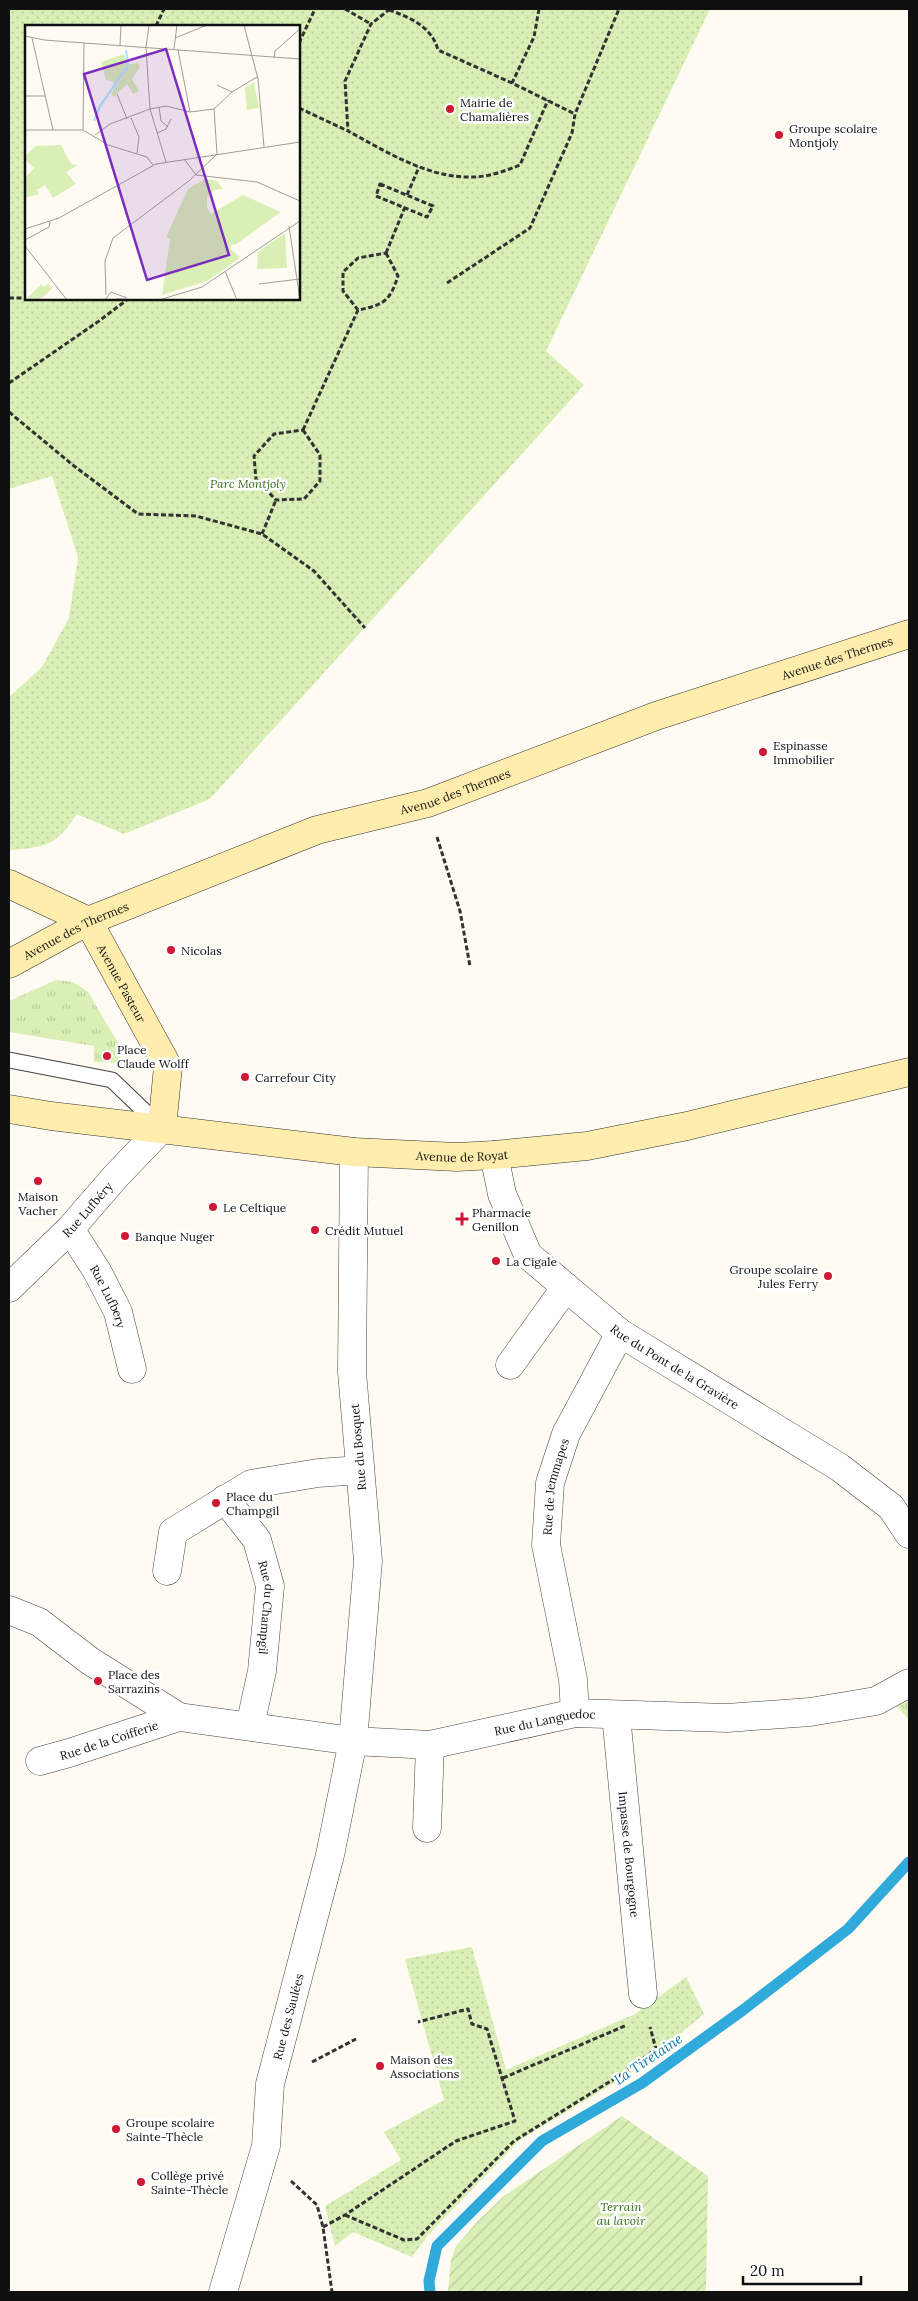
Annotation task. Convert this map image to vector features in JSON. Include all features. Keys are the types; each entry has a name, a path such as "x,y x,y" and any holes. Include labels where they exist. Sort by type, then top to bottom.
{"street":[{"name":"Avenue des Thermes","path":"9,964 88,921 317,830 428,802 656,716 909,634"},
{"path":"9,884 88,921"},
{"name":"Avenue Pasteur","path":"88,921 168,1068 162,1128"},
{"name":"Avenue de Royat","path":"9,1109 51,1116 354,1152 456,1157 586,1146 687,1126 909,1072"},
{"name":"Rue Lufbéry","path":"9,1288 70,1229 116,1176 162,1128"},
{"name":"Rue du Bosquet","path":"353,1741 368,1561 352,1372 354,1152"},
{"name":"Rue du Pont de la Gravière","path":"494,1155 502,1194 528,1255 620,1333 839,1467 891,1507 909,1534"},
{"name":"Rue Lufbery","path":"70,1229 97,1271 118,1312 132,1369"},
{"path":"510,1365 566,1287"},
{"name":"Rue de Jemmapes","path":"575,1713 573,1679 546,1545 550,1483 566,1434 620,1333"},
{"path":"168,1571 173,1532 251,1484 318,1473 360,1470"},
{"name":"Rue du Champgil","path":"225,1499 257,1540 270,1586 262,1671 250,1726"},
{"path":"9,1610 39,1622 90,1661 179,1717"},
{"name":"Rue du Languedoc","path":"179,1717 353,1741 430,1745 575,1713 727,1718 810,1712 876,1701 909,1683"},
{"name":"Impasse de Bourgogne","path":"616,1715 643,1994"},
{"name":"Rue de la Coifferie","path":"40,1761 179,1717"},
{"name":"Rue des Saulées","path":"223,2292 266,2146 270,2084 330,1855 353,1741"},
{"path":"427,1828 430,1745"}],"lane":[{"path":"9,1060 112,1080 162,1128"}],"path":[{"path":"156,25 164,9"},
{"path":"300,41 315,9"},
{"path":"345,9 371,24"},
{"path":"348,131 344,81 371,24 389,9 409,16 424,27 436,40 438,50 575,114"},
{"path":"512,83 534,37 539,9"},
{"path":"447,283 530,228 572,133 575,114 619,9"},
{"path":"300,108 419,167 443,176 473,178 493,175 520,165 548,100"},
{"path":"407,195 419,167"},
{"path":"380,184 433,206 428,217 405,207 376,196 380,184"},
{"path":"358,310 378,306 392,294 398,276 386,253 405,207"},
{"path":"358,310 343,291 343,272 358,258 386,253"},
{"path":"9,298 25,298"},
{"path":"9,383 100,322 127,300"},
{"path":"303,430 358,310"},
{"path":"9,412 74,466 138,514 196,516 262,534 314,571 365,628"},
{"path":"303,430 320,455 320,481 304,499 276,500 256,478 254,456 274,434 303,430"},
{"path":"262,534 276,500"},
{"path":"428,802 460,911 470,966"},
{"path":"323,2227 345,2216 456,2142 515,2120 487,2029 472,2024 468,2009 418,2022"},
{"path":"503,2078 629,2024"},
{"path":"345,2216 404,2240 417,2239 514,2141 622,2074 656,2050 649,2024"},
{"path":"263,2155 317,2205 323,2227 332,2292"}],"green space":[{"name":"Parc Montjoly","path":"9,9 710,9 546,351 584,385 210,799 124,834 77,814 63,832 51,842 35,847 13,850 9,849 9,697 42,667 69,618 78,557 52,476 9,489"},
{"path":"56,980 73,982 88,992 121,1048 122,1063 94,1062 94,1046 9,1032 9,1001"},
{"path":"909,1699 909,1720 896,1705"},
{"path":"472,1947 506,2070 635,2014 686,1977 704,2014 640,2067 520,2140 428,2235 412,2257 353,2232 335,2246 325,2206 401,2160 384,2132 444,2100 405,1959"},
{"name":"Terrain au lavoir","path":"622,2116 708,2176 706,2292 448,2292 451,2260 456,2246 478,2221 504,2196"}],"waterway":[{"name":"La Tiretaine","path":"430,2292 429,2281 437,2246 542,2141 642,2083 743,2010 848,1929 909,1862"}],"place":[{"name":"Mairie de Chamalières","path":"450,109"},
{"name":"Groupe scolaire Montjoly","path":"779,135"},
{"name":"Espinasse Immobilier","path":"763,752"},
{"name":"Nicolas","path":"171,950"},
{"name":"Place Claude Wolff","path":"107,1056"},
{"name":"Carrefour City","path":"245,1077"},
{"name":"Maison Vacher","path":"38,1181"},
{"name":"Le Celtique","path":"213,1207"},
{"name":"Pharmacie Genillon","path":"462,1219"},
{"name":"Crédit Mutuel","path":"315,1230"},
{"name":"Banque Nuger","path":"125,1236"},
{"name":"La Cigale","path":"496,1261"},
{"name":"Groupe scolaire Jules Ferry","path":"828,1276"},
{"name":"Place du Champgil","path":"216,1503"},
{"name":"Place des Sarrazins","path":"98,1681"},
{"name":"Maison des Associations","path":"380,2066"},
{"name":"Groupe scolaire Sainte-Thècle","path":"116,2129"},
{"name":"Collège privé Sainte-Thècle","path":"141,2182"}]}
